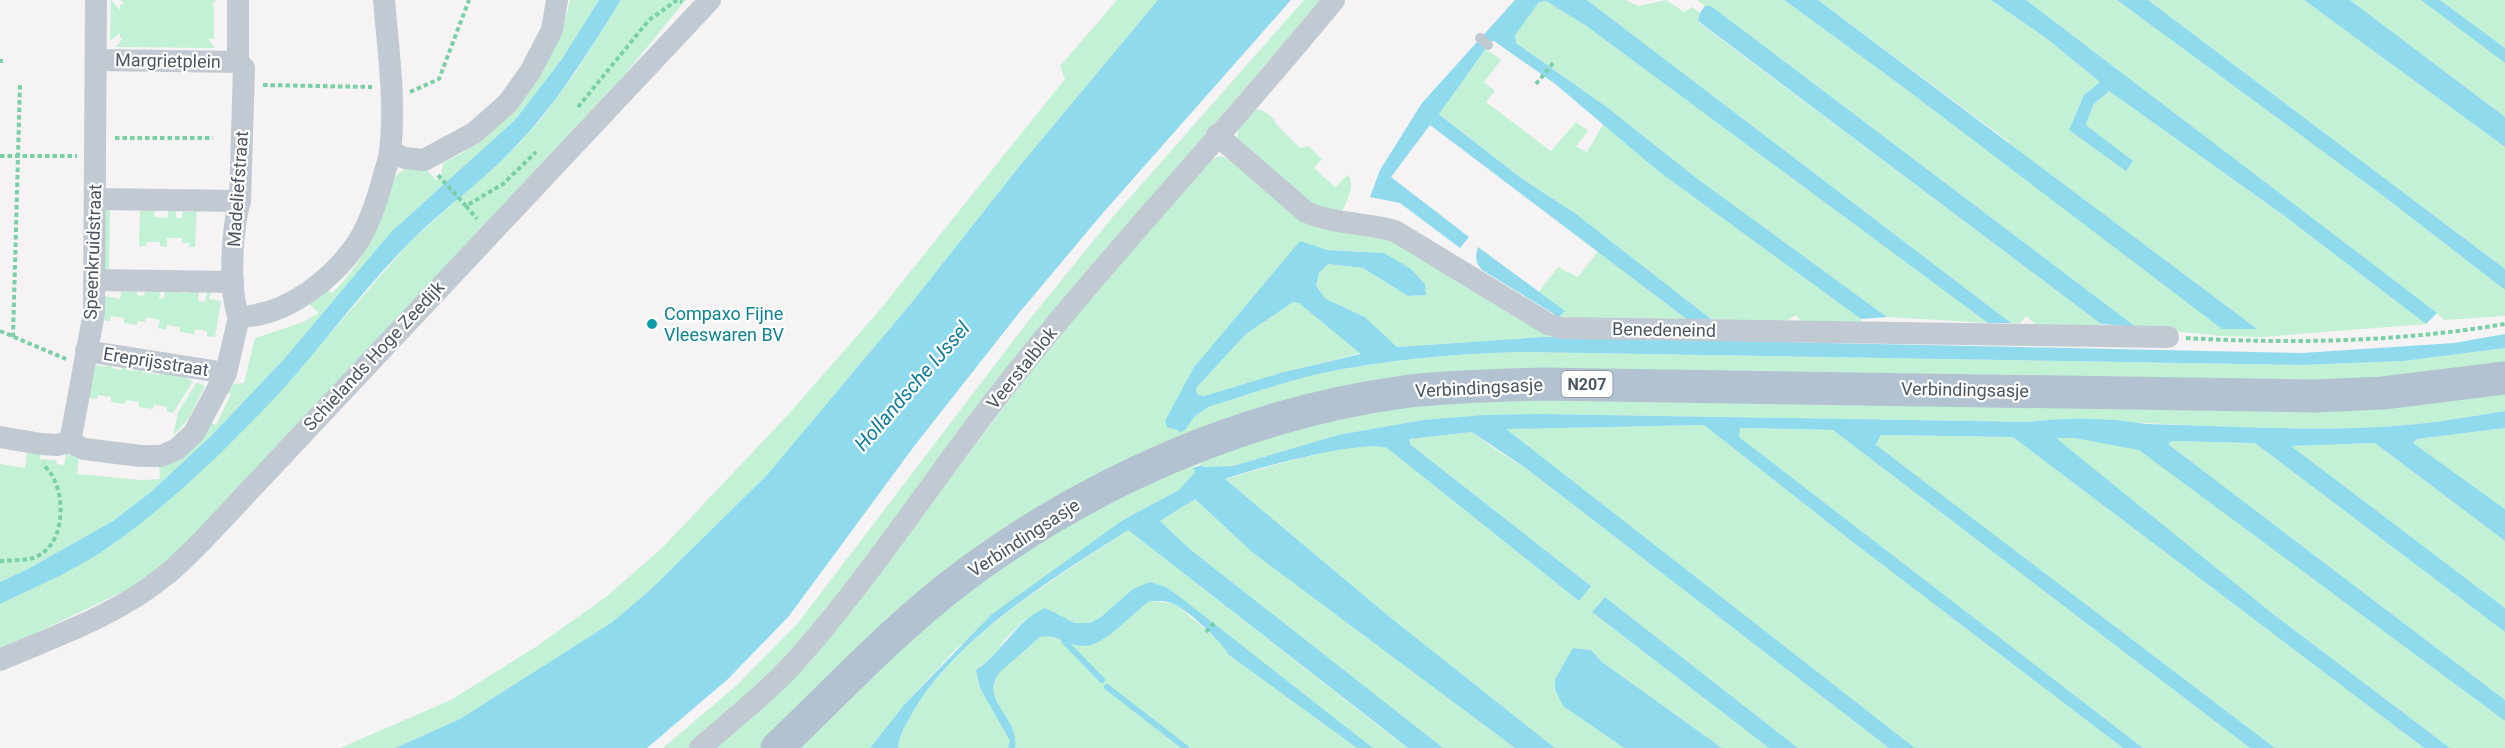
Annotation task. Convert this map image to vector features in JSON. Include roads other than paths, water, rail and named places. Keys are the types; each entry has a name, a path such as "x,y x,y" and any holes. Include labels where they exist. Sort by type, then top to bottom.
{"main road":[{"name":"Verbindingsasje","path":"777,748 911,620 960,580 1023,536 1092,496 1155,464 1211,441 1279,419 1340,404 1410,392 1471,386 1542,384 2314,396 2450,387 2505,378"}],"street":[{"name":"Margrietplein","path":"96,0 97,60 238,62 238,0"},
{"path":"0,437 41,444 57,445 70,442 84,448 141,456 161,456 177,449 194,433 226,373 239,317 260,315 295,303 335,272 364,235 376,204 390,152 390,94 384,0"},
{"path":"390,152 405,158 424,160 474,133 508,103 530,72 552,30 557,0"},
{"name":"Veerstalblok","path":"706,743 800,657 855,590 1005,387 1147,215 1255,94 1334,0"},
{"name":"Schielands Hoge Zeedijk","path":"0,660 90,621 133,598 163,578 203,540 706,5"},
{"name":"Speenkruidstraat","path":"70,442 94,313 97,60"},
{"name":"Madeliefstraat","path":"238,62 244,68 240,201 234,222 234,282 236,309 239,317"},
{"name":"Benedeneind","path":"1217,135 1306,212 1317,217 1372,225 1395,231 1548,324 1561,328 2168,337"},
{"path":"96,199 240,201"},
{"path":"95,280 234,282"},
{"name":"Ereprijsstraat","path":"85,358 226,373"}],"water":[{"path":"599,0 621,0 545,113 503,159 424,229 394,259 283,389 244,430 182,489 116,542 74,568 0,604 0,582 28,569 113,521 152,491 211,436 285,358 391,232 515,120 562,59"},
{"name":"Hollandsche IJssel","path":"1158,0 1291,0 1102,214 1019,313 915,445 789,616 728,679 647,748 395,748 460,719 611,623 649,591 766,476 913,301 1018,168"},
{"path":"1515,0 1587,0 2011,323 1988,323 1585,25 1546,1 1539,2 1515,35 1516,43 1608,108 1699,180 1887,317 1861,319 1658,171 1554,83 1494,41 1484,47 1485,50 1439,114 1521,178 1576,214 1711,319 1688,320 1430,125 1391,177 1469,237 1460,248 1400,203 1370,197 1380,170 1422,103"},
{"path":"1784,0 1818,0 2257,329 2222,329 1906,89"},
{"path":"1991,0 2026,0 2437,313 2426,324 2283,215 2109,91 2093,105 2086,125 2133,161 2126,171 2069,130 2084,95 2100,82 2046,38"},
{"path":"2117,0 2148,0 2505,269 2505,290 2382,195"},
{"path":"2304,0 2350,0 2505,117 2505,147"},
{"path":"2421,0 2440,0 2505,48 2505,63"},
{"path":"1705,6 1711,6 2136,327 2101,324 1698,21"},
{"path":"1300,241 1328,250 1384,253 1411,269 1425,284 1426,295 1408,296 1363,268 1328,264 1319,273 1316,286 1326,299 1365,317 1397,347 1543,337 2302,353 2454,343 2505,334 2505,348 2404,361 2302,365 1518,352 1467,354 1392,361 1290,381 1208,407 1194,417 1186,429 1179,433 1178,430 1167,427 1165,421 1194,367","holes":["1293,302 1299,303 1361,354 1284,372 1204,396 1198,395 1197,387 1246,334"]},
{"path":"1478,247 1565,311 1559,317 1482,270 1476,259"},
{"path":"2505,411 2505,428 2417,439 2413,443 2505,509 2505,541 2375,443 2291,446 2505,608 2505,632 2255,443 2171,441 2168,444 2505,700 2505,721 2139,450 2074,438 2056,438 2273,614 2450,748 2424,748 2013,437 1881,435 1876,445 2275,748 2250,748 1833,430 1740,428 1739,437 2143,748 2123,748 1854,543 1704,425 1506,429 1915,748 1889,748 1527,469 1472,432 1409,439 1411,445 1591,586 1579,601 1387,448 1374,446 1333,451 1282,462 1225,479 1391,618 1555,748 1515,748 1252,552 1195,499 1160,521 1191,550 1443,748 1408,748 1128,530 1040,588 982,632 933,682 914,710 902,733 898,748 870,748 904,705 991,615 1123,520 1179,490 1195,472 1193,468 1202,465 1203,467 1233,466 1338,435 1423,420 1485,415 2029,422 2088,419 2146,424 2320,428 2410,425"},
{"path":"1150,582 1166,587 1180,597 1373,748 1357,748 1229,655 1212,635 1188,613 1165,601 1150,601 1110,635 1093,645 1079,646 1052,637 1040,637 999,673 994,683 994,692 1015,737 1015,748 1008,748 1010,741 980,688 976,670 994,655 1025,621 1045,608 1075,623 1090,623 1101,617 1133,589"},
{"path":"1605,597 1798,748 1769,748 1592,612"},
{"path":"1573,648 1591,650 1602,662 1722,748 1624,748 1563,706 1555,689 1555,679"}],"waterway":[{"path":"1064,641 1102,680"},
{"path":"1107,687 1186,748"}],"place":[{"name":"Compaxo Fijne Vleeswaren BV","path":"652,324"}]}
